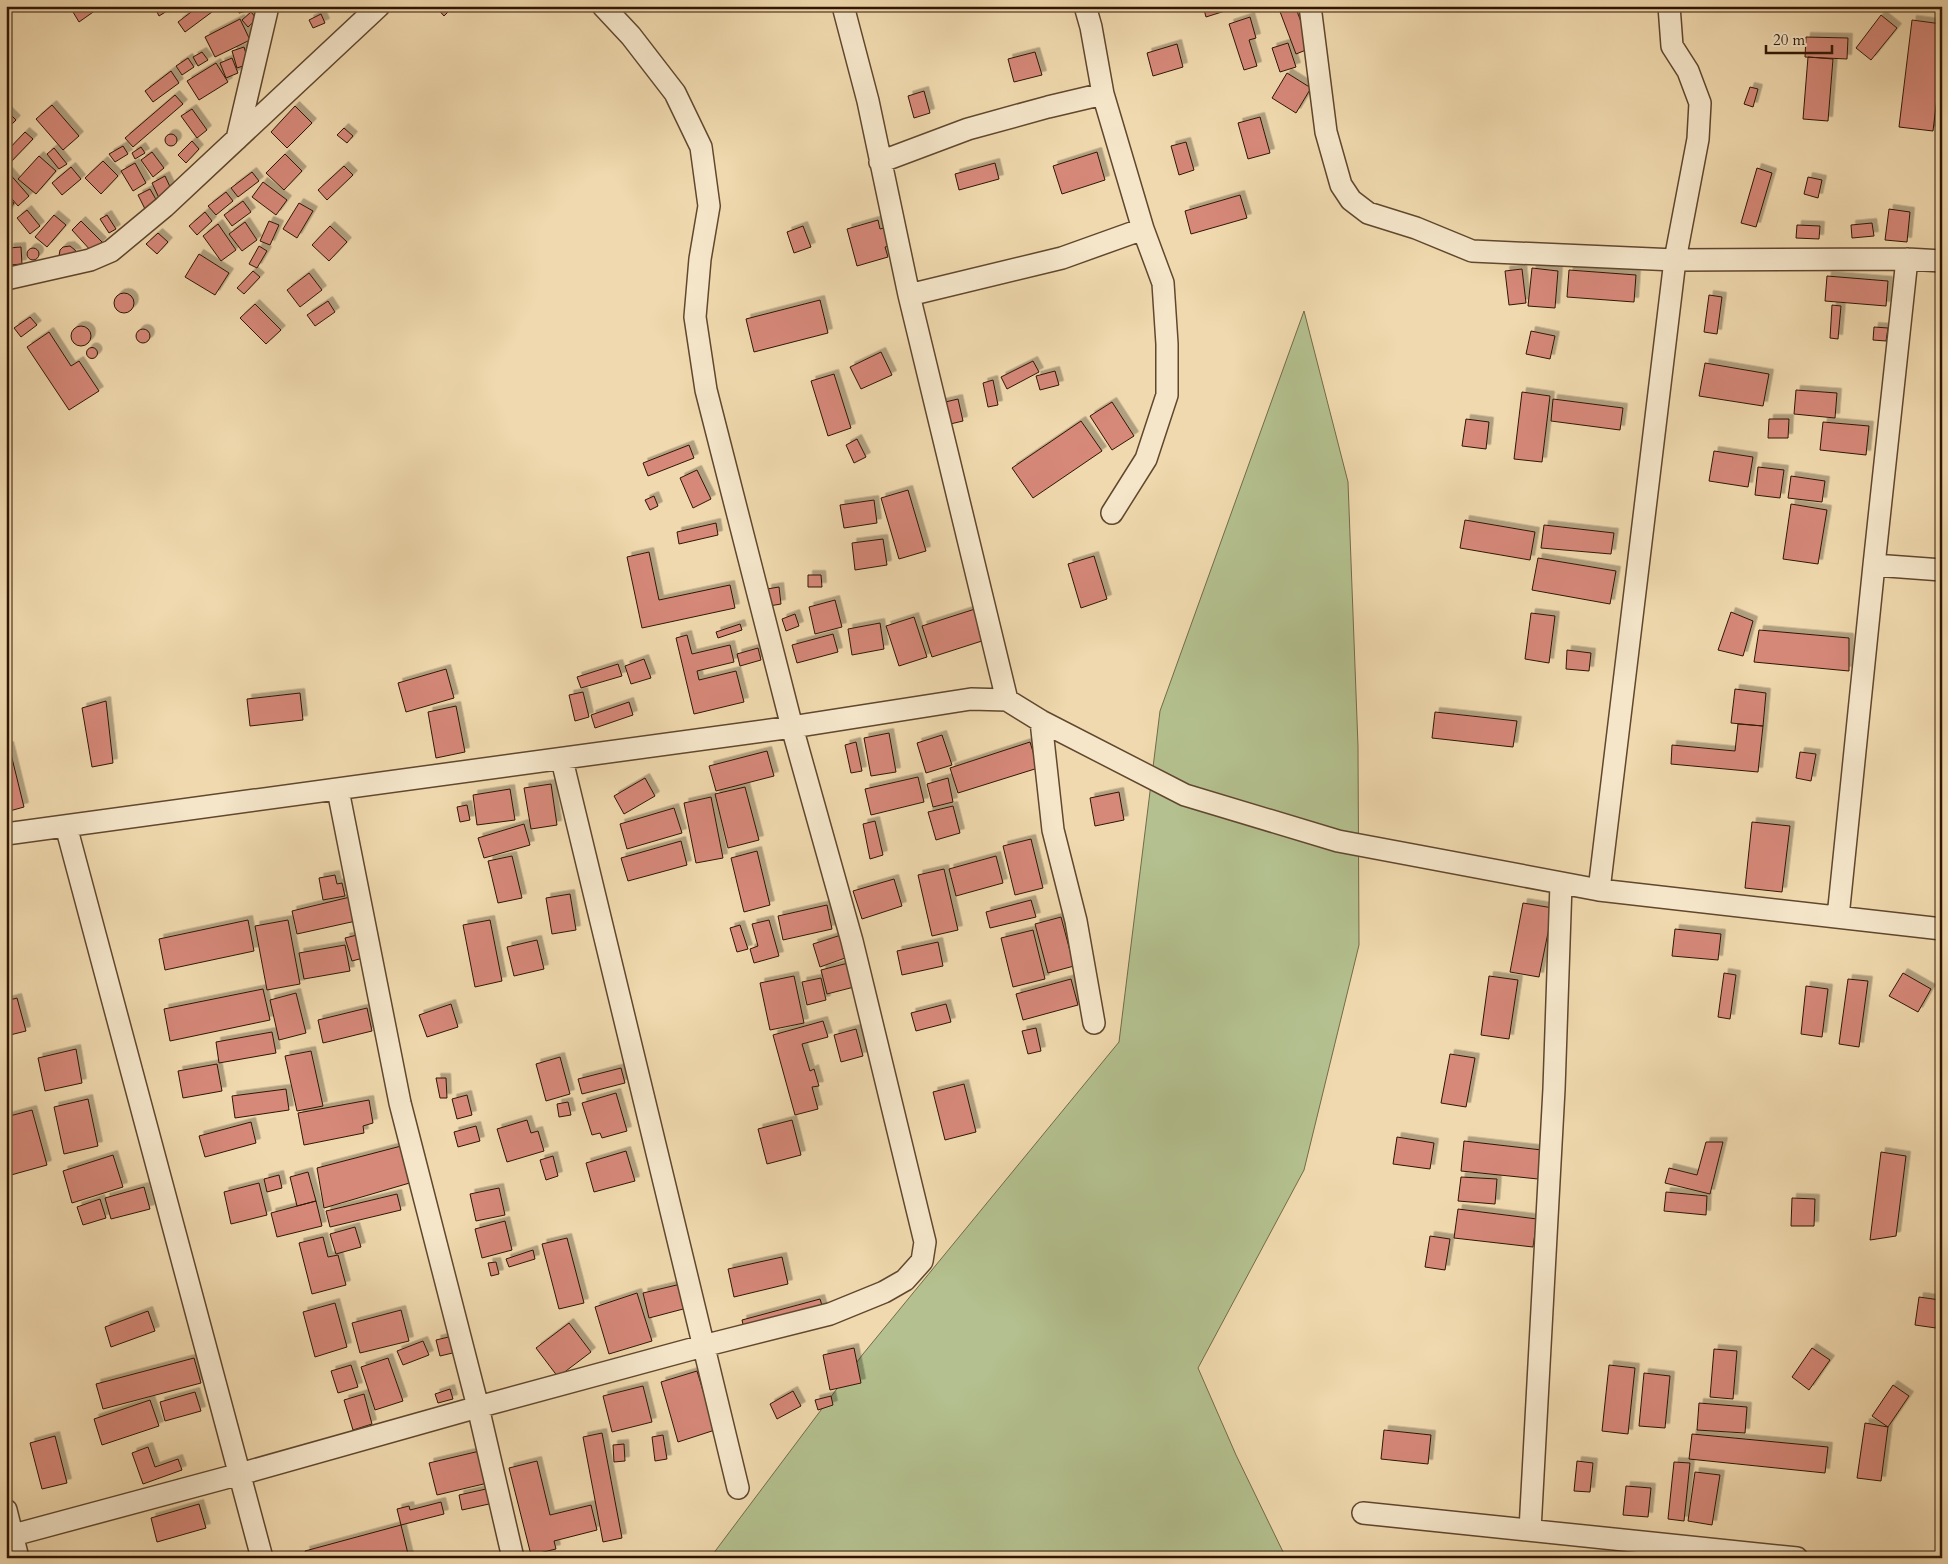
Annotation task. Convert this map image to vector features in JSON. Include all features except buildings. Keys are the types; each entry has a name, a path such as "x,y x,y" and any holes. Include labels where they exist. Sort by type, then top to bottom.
{"street":[{"path":"237,139 268,6"},
{"path":"6,279 90,260 111,251 157,213 379,6"},
{"path":"10,1536 703,1346 830,1314 891,1288 905,1280 922,1261 925,1242 856,960 792,728 706,390 696,317 700,259 709,206 701,147 675,93 631,36 603,6"},
{"path":"843,6 868,101 909,295 1006,700"},
{"path":"1085,6 1091,27 1103,94 1143,229 1163,283 1168,344 1167,395 1146,458 1112,513"},
{"path":"1310,6 1326,132 1341,184 1351,200 1368,213 1416,228 1472,251 1675,260 1907,259 1942,261"},
{"path":"1599,890 1675,260 1698,139 1700,103 1688,71 1672,46 1669,6"},
{"path":"880,162 968,129 1103,94"},
{"path":"909,295 1062,258 1143,229"},
{"path":"1838,917 1907,259"},
{"path":"1874,564 1942,570"},
{"path":"6,834 792,728 972,699 1006,700 1041,721 1185,795 1338,841 1599,890 1942,929"},
{"path":"1041,721 1053,830 1076,921 1094,1023"},
{"path":"562,760 738,1488"},
{"path":"338,790 400,1103 478,1407 514,1558"},
{"path":"66,826 262,1558"},
{"path":"1530,1530 1554,1089 1561,884"},
{"path":"6,1510 10,1536 18,1558"},
{"path":"1363,1513 1797,1558"}],"green space":[{"path":"1304,311 1348,482 1358,746 1359,945 1304,1170 1198,1368 1236,1455 1286,1558 710,1558 863,1354 1119,1042 1160,711"}]}
